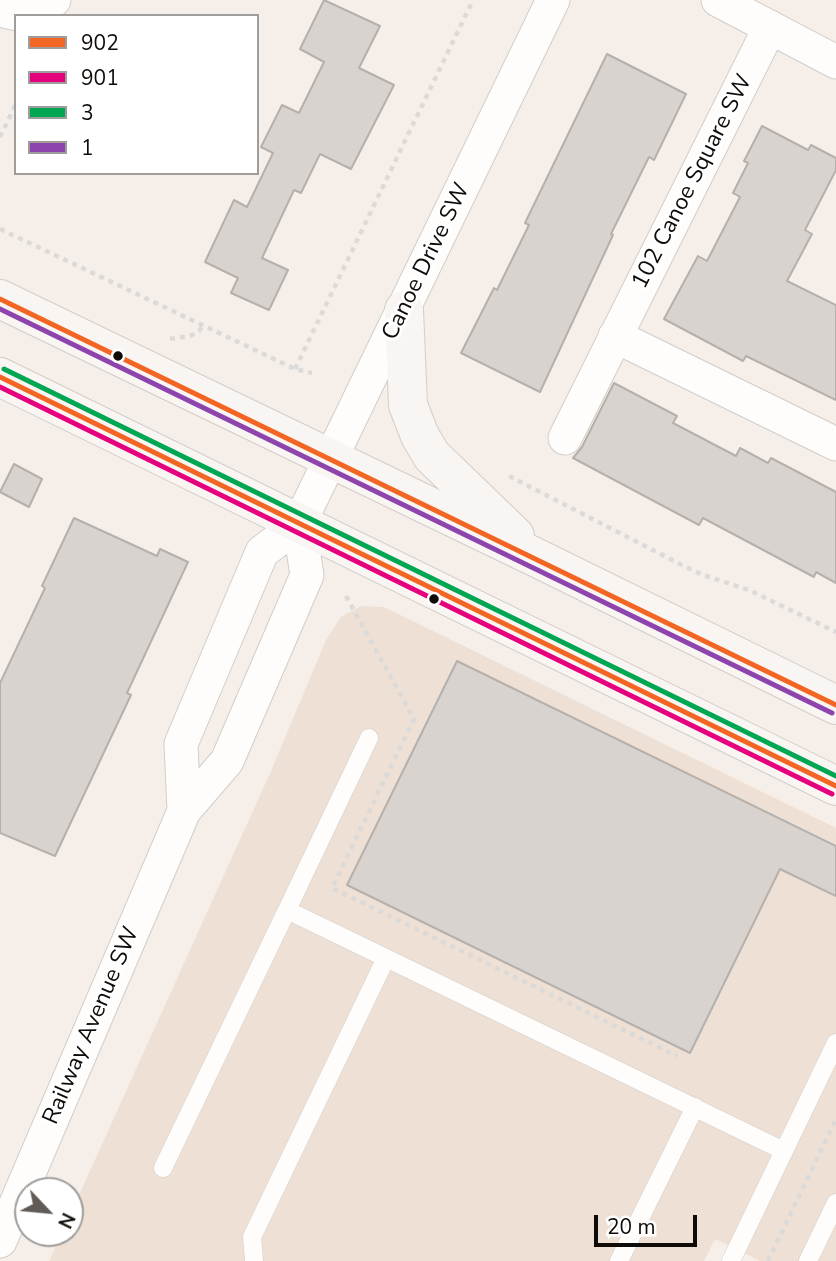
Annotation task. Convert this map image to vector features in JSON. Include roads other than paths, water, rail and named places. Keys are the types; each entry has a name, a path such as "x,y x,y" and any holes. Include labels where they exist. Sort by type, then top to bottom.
{"main road":[{"path":"0,299 836,705"},
{"path":"404,310 408,405 419,436 432,456 540,559"},
{"path":"0,377 836,786"}],"street":[{"path":"0,10 17,14 38,10 54,0"},
{"name":"Canoe Drive SW","path":"299,524 552,0"},
{"path":"718,0 836,62"},
{"name":"102 Canoe Square SW","path":"565,438 770,27"},
{"path":"615,336 836,444"},
{"name":"Railway Avenue SW","path":"0,1241 184,811 227,761 307,575 299,524 262,552 181,744 184,811"}],"lane":[{"path":"163,1168 369,738"},
{"path":"287,911 784,1151"},
{"path":"254,1261 252,1237 386,958"},
{"path":"731,1261 835,1050"},
{"path":"620,1261 695,1107"},
{"path":"808,1261 836,1203"}]}
